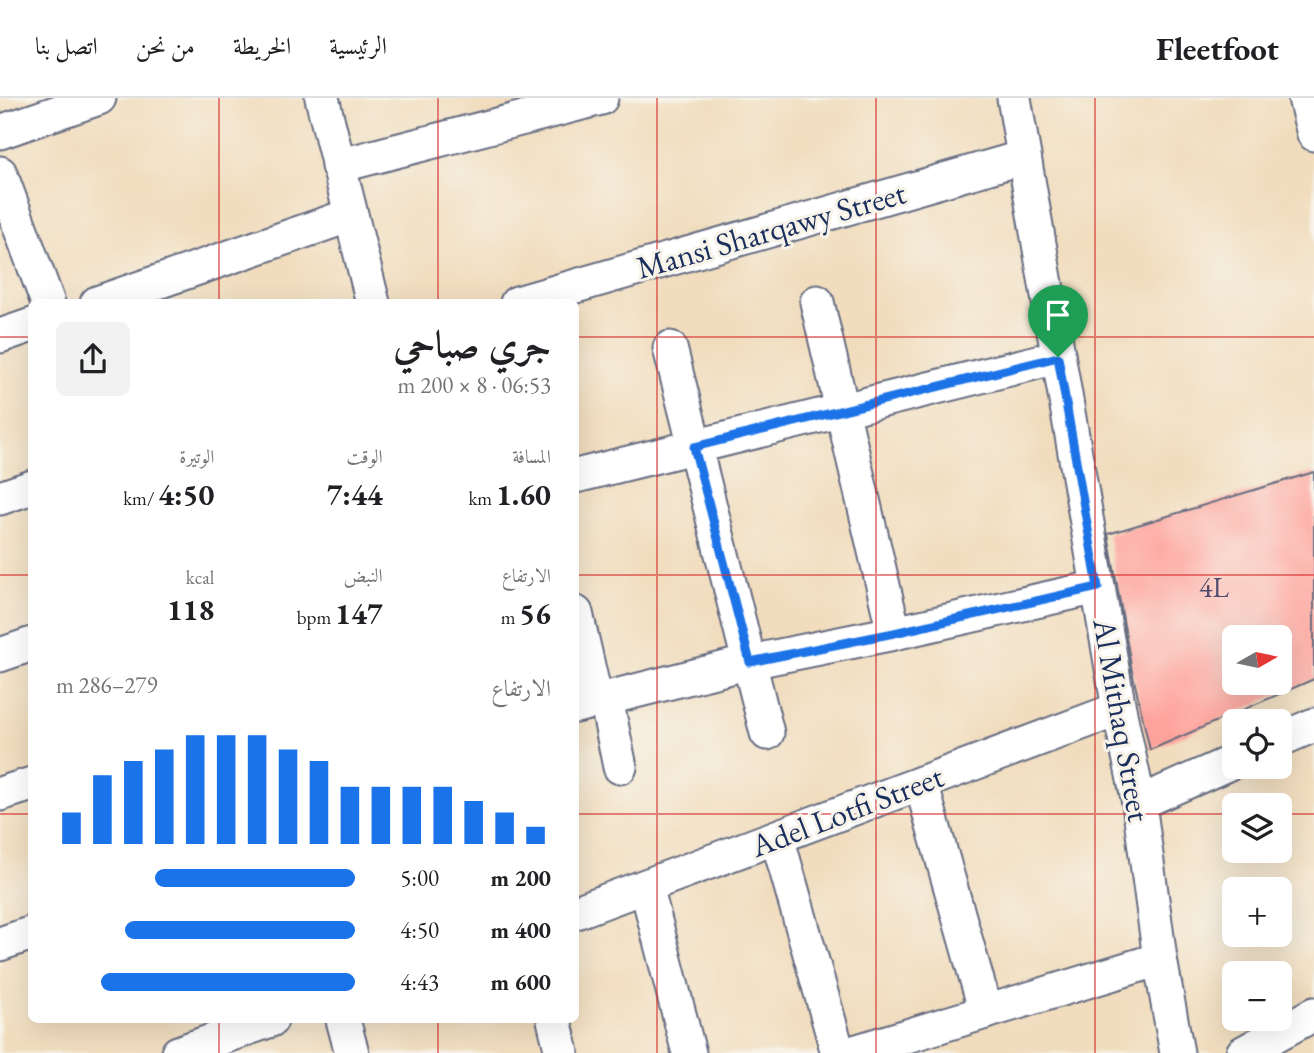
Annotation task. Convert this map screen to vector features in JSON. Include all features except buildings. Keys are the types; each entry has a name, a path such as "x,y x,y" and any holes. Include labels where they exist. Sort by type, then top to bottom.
{"street":[{"path":"0,132 99,98"},
{"path":"322,98 372,299"},
{"path":"338,166 601,98"},
{"name":"Al Mithaq Street","path":"1014,98 1119,709 1139,803 1160,959 1177,1053"},
{"path":"1305,98 1314,134"},
{"name":"Mansi Sharqawy Street","path":"531,299 1024,158"},
{"path":"0,173 47,299"},
{"path":"109,299 351,215"},
{"path":"817,302 894,633"},
{"path":"0,336 28,326"},
{"path":"670,348 767,733"},
{"path":"579,476 1058,357"},
{"path":"0,498 28,488"},
{"path":"592,702 750,662 1098,587"},
{"path":"579,630 592,702 620,767"},
{"path":"0,655 28,645"},
{"name":"Adel Lotfi Street","path":"579,911 1119,709"},
{"path":"1292,734 1314,725"},
{"path":"1139,803 1222,766"},
{"path":"921,783 986,1012"},
{"path":"0,794 28,785"},
{"path":"777,837 838,1053"},
{"path":"646,886 689,1053"},
{"path":"0,944 28,934"},
{"path":"851,1053 1160,959"},
{"path":"1243,1053 1314,1014"},
{"path":"178,1053 219,1046 265,1023"},
{"path":"344,1023 352,1053"},
{"path":"555,1023 562,1053"}],"route":[{"path":"1058,357 1098,587 750,662 694,447 1058,357"}]}
